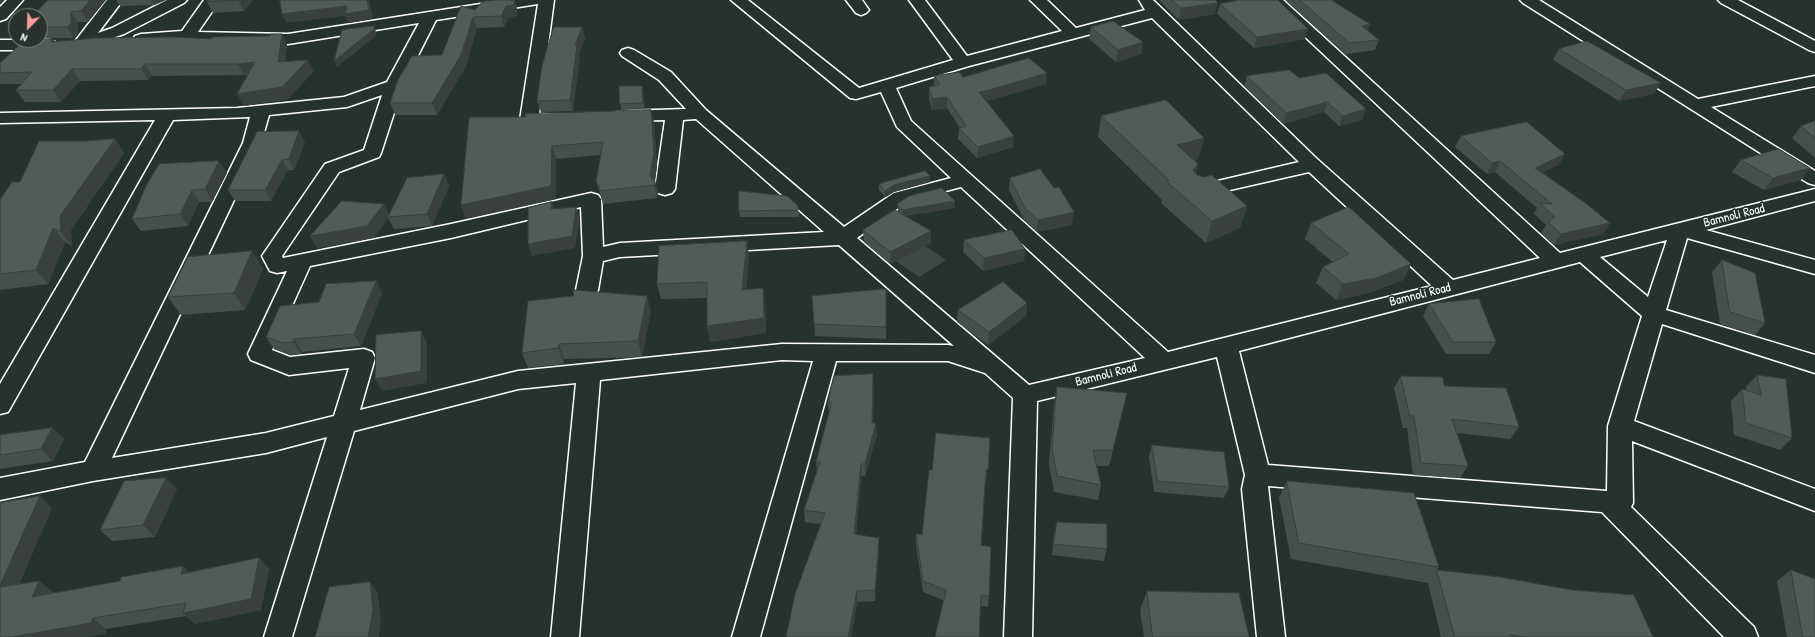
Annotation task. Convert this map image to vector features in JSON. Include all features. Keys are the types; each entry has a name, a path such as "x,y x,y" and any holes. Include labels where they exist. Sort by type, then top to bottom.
{"street":[{"path":"0,16 16,0"},
{"path":"81,44 114,0"},
{"path":"81,44 118,31 179,0"},
{"path":"187,36 212,0"},
{"path":"0,45 81,44 187,36 288,39 535,0"},
{"path":"546,0 529,120 567,118"},
{"path":"739,0 856,94 963,62 1073,33 1150,6 1313,165 1448,288"},
{"path":"917,0 963,62"},
{"path":"1038,0 1073,33"},
{"path":"1274,0 1556,261"},
{"path":"1528,0 1698,104 1815,179"},
{"path":"1726,0 1815,47"},
{"path":"430,17 394,85 372,153 332,168 272,256 277,266 450,231 591,199 593,256 587,290"},
{"path":"628,53 665,76 700,114 1024,395 1018,637"},
{"path":"1698,104 1815,81"},
{"path":"0,118 166,115 261,111 347,102 394,85"},
{"path":"886,85 903,123 1164,362"},
{"path":"93,471 252,143 261,111"},
{"path":"606,117 700,114"},
{"path":"0,405 166,115"},
{"path":"665,189 675,115"},
{"path":"1199,191 1313,165"},
{"path":"593,256 620,250 843,238 901,197 965,180"},
{"name":"Bamnoli Road","path":"1024,395 1164,362 1815,195"},
{"path":"1258,475 1620,503 1620,426 1680,229 1815,267"},
{"path":"1583,254 1654,314 1815,364"},
{"path":"278,637 364,358 289,366 259,354 302,261"},
{"path":"1226,345 1258,475 1255,489 1271,637"},
{"path":"0,489 93,471 266,443 518,380 782,352 948,352 992,367"},
{"path":"746,637 827,352"},
{"path":"565,637 589,373"},
{"path":"1620,426 1815,500"},
{"path":"1608,502 1744,637"}],"shaded area":[{"path":"925,246 946,260 919,277 896,261"}],"building":[{"path":"48,0 90,0 81,11 71,12 71,23 67,27 48,27 48,8 40,8"},
{"path":"209,0 239,0 207,2"},
{"path":"280,0 367,0 369,10 345,14 347,6 282,14"},
{"path":"514,0 514,5 506,6 501,16 473,17 461,55 432,103 390,103 398,80 412,56 442,55 461,6 475,10 482,2"},
{"path":"1172,0 1215,0 1218,3 1181,8"},
{"path":"1240,0 1278,0 1308,29 1257,37 1220,4"},
{"path":"1300,0 1331,0 1370,24 1362,26 1379,40 1350,43"},
{"path":"1113,21 1143,42 1118,50 1091,27"},
{"path":"374,26 374,29 334,61 342,30"},
{"path":"554,27 582,27 575,45 577,45 570,100 537,101 542,66"},
{"path":"271,34 282,34 278,62 308,60 282,87 237,94 255,62 238,64 145,64 141,69 72,69 53,90 16,90 32,72 0,73 0,63 16,48 48,48 48,39 53,39 51,42 96,38 175,37 210,39 213,37 270,36"},
{"path":"1587,41 1661,83 1626,90 1559,49"},
{"path":"1029,58 1047,73 979,92 1014,136 978,147 959,128 966,126 947,97 932,99 929,87 940,84 934,76 959,72 963,77"},
{"path":"1289,70 1299,78 1326,73 1366,109 1343,116 1327,102 1286,113 1247,76"},
{"path":"619,86 642,86 643,103 620,104"},
{"path":"1166,100 1204,138 1177,145 1198,164 1193,170 1197,175 1204,177 1212,175 1247,206 1212,221 1166,181 1169,180 1101,116"},
{"path":"651,110 654,153 650,176 655,181 654,185 599,191 599,186 596,181 603,142 552,146 551,186 461,205 469,117 525,117 526,114"},
{"path":"1815,121 1815,138 1801,126"},
{"path":"1527,122 1565,154 1535,168 1584,202 1610,223 1561,234 1548,222 1555,217 1540,203 1552,204 1500,161 1492,163 1461,136"},
{"path":"299,131 289,159 282,160 265,190 228,190 257,132"},
{"path":"115,139 60,216 61,232 53,228 36,270 0,274 0,200 12,182 20,182 39,141 87,141"},
{"path":"1779,149 1810,168 1773,178 1741,160"},
{"path":"219,161 205,189 192,190 180,214 132,219 146,186 159,164"},
{"path":"1040,169 1054,188 1059,187 1074,212 1038,220 1025,208 1010,178"},
{"path":"925,171 930,176 894,185 885,191 879,184"},
{"path":"444,174 427,214 388,217 407,178"},
{"path":"942,188 955,201 902,210 897,204 909,196"},
{"path":"739,191 787,196 798,206 798,210 739,211"},
{"path":"342,201 384,204 367,226 310,236"},
{"path":"552,202 551,209 576,207 572,236 528,244 528,208"},
{"path":"1349,207 1411,264 1376,278 1343,284 1323,267 1349,254 1311,223"},
{"path":"895,210 931,231 890,252 863,230"},
{"path":"1012,230 1025,249 984,258 964,240"},
{"path":"747,241 742,290 763,288 764,318 707,326 707,282 657,284 659,246"},
{"path":"252,251 234,293 168,297 188,257"},
{"path":"1722,260 1755,273 1765,323 1730,312"},
{"path":"376,281 354,334 294,339 293,342 284,343 266,337 280,306 319,302 326,284"},
{"path":"1003,282 1027,303 989,332 958,310"},
{"path":"886,289 886,327 814,324 812,296"},
{"path":"574,290 647,296 638,341 559,344 558,348 522,353 528,301 573,296"},
{"path":"1479,299 1496,342 1453,342 1429,304"},
{"path":"421,331 421,371 375,379 376,335"},
{"path":"873,374 872,423 876,423 865,464 861,464 854,534 879,538 875,590 857,591 848,637 786,637 795,594 825,513 804,510 820,462 816,462 832,402 828,402 834,376"},
{"path":"1757,375 1786,379 1792,438 1746,423 1742,389 1761,395"},
{"path":"1401,376 1443,377 1444,386 1506,388 1519,427 1452,419 1468,466 1421,463 1414,416 1410,416"},
{"path":"1057,387 1127,393 1113,450 1093,450 1101,485 1057,476 1052,448"},
{"path":"52,428 41,449 0,455 0,435"},
{"path":"936,433 990,438 988,470 986,470 981,545 991,547 989,596 981,595 979,637 935,637 946,590 923,581 916,534 922,535 929,470 932,470"},
{"path":"1152,445 1224,452 1229,487 1158,481"},
{"path":"166,478 143,525 100,530 124,481"},
{"path":"1287,481 1414,493 1439,567 1299,543"},
{"path":"40,496 0,585 0,503"},
{"path":"1057,522 1107,524 1107,549 1054,544"},
{"path":"259,558 251,599 183,613 186,603 93,618 91,623 12,637 0,637 0,587 39,581 32,597 120,581 121,577 183,566 181,574"},
{"path":"1437,570 1500,577 1572,590 1634,595 1653,637 1525,637 1510,635 1510,637 1455,637"},
{"path":"1791,570 1815,579 1815,637 1803,637"},
{"path":"370,582 373,610 368,637 315,637 329,587"},
{"path":"1147,591 1239,593 1249,637 1153,637"}]}
